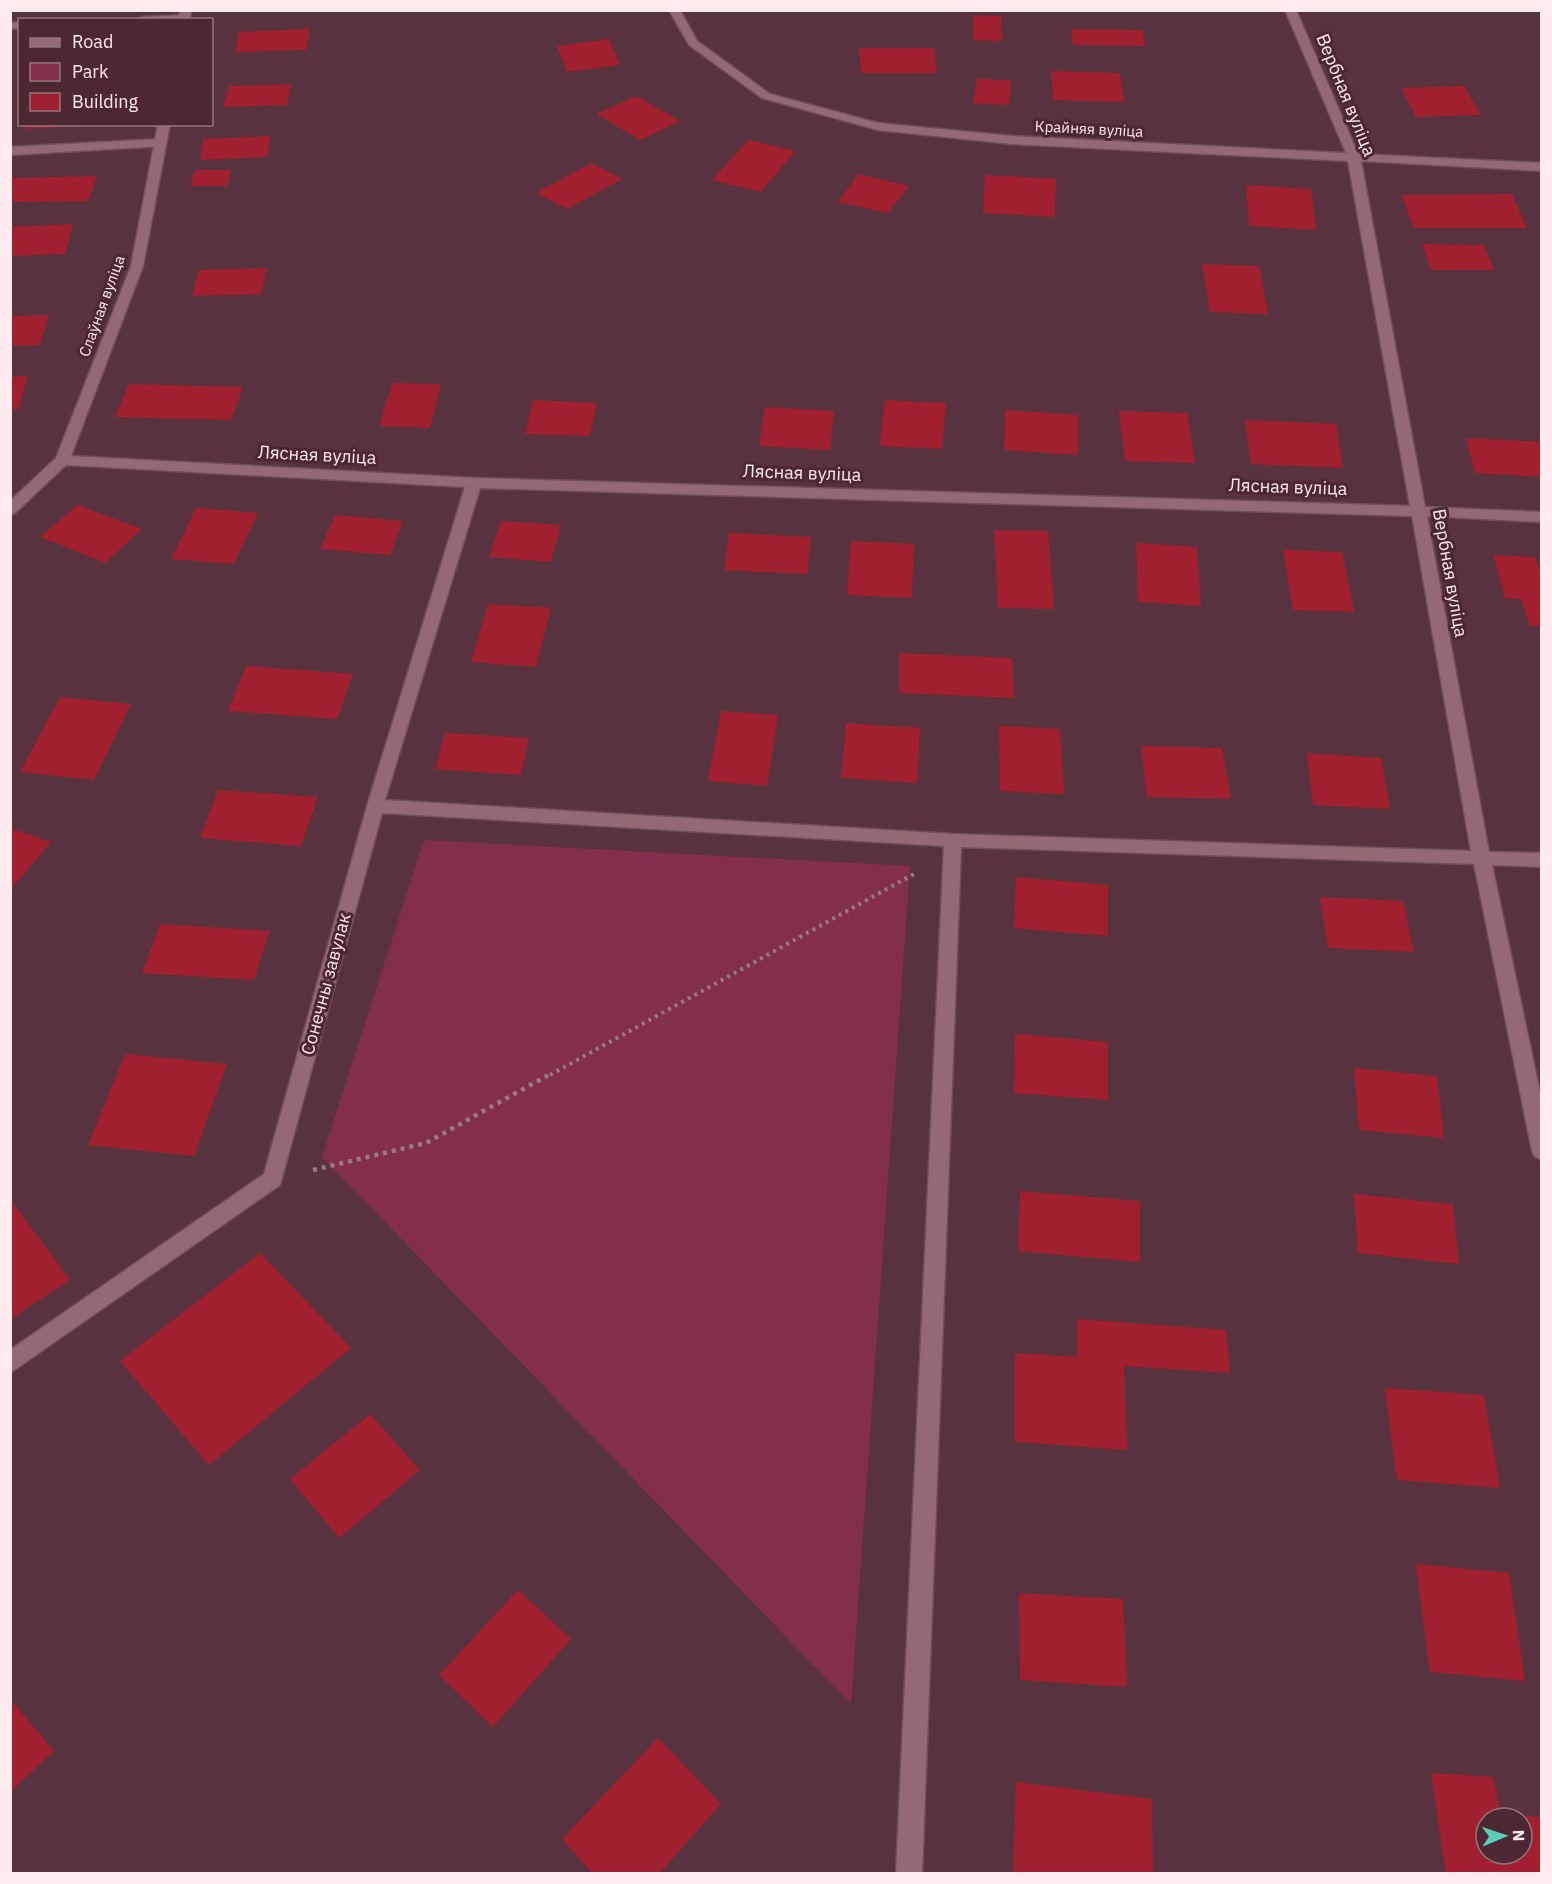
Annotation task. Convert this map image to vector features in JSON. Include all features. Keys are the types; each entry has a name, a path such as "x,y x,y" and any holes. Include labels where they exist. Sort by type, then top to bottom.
{"street":[{"name":"Крайняя вуліца","path":"674,10 693,43 766,96 878,126 1012,140 1542,167"},
{"name":"Вербная вуліца","path":"1290,10 1354,158 1481,856 1542,1151"},
{"path":"164,18 185,16"},
{"name":"Слаўная вуліца","path":"62,460 137,266 164,126"},
{"path":"10,151 160,143"},
{"path":"10,510 62,460"},
{"name":"Лясная вуліца","path":"62,460 474,483 1419,511 1542,517"},
{"name":"Сонечны завулак","path":"273,1179 375,806 474,483"},
{"path":"375,806 952,847 1481,856 1542,860"},
{"path":"909,1874 952,847"},
{"path":"10,1363 273,1179"}],"path":[{"path":"273,1179 426,1143 952,847"}],"green space":[{"path":"424,840 910,866 851,1704 322,1157"}],"building":[{"path":"973,15 1001,16 1002,41 973,40"},
{"path":"310,29 306,50 235,52 239,32"},
{"path":"1071,29 1142,30 1145,46 1073,45"},
{"path":"609,39 620,65 567,72 557,46"},
{"path":"859,48 934,48 937,73 861,73"},
{"path":"1051,71 1120,73 1124,102 1053,100"},
{"path":"977,78 1011,81 1009,105 973,103"},
{"path":"291,84 287,105 223,107 229,86"},
{"path":"1464,86 1481,115 1416,117 1401,88"},
{"path":"636,96 680,121 640,140 596,114"},
{"path":"27,126 82,126 26,129"},
{"path":"270,136 267,157 200,160 203,139"},
{"path":"748,140 795,151 761,192 712,180"},
{"path":"591,163 622,179 567,209 536,193"},
{"path":"195,170 231,170 227,186 190,186"},
{"path":"858,174 909,186 888,213 838,202"},
{"path":"985,175 1056,179 1055,217 983,213"},
{"path":"97,176 88,201 10,202 12,178"},
{"path":"1246,185 1311,189 1316,230 1249,226"},
{"path":"1512,194 1527,228 1414,228 1401,195"},
{"path":"73,224 65,254 10,256 10,227"},
{"path":"1422,244 1484,245 1494,270 1431,270"},
{"path":"1202,264 1259,266 1268,314 1210,312"},
{"path":"267,268 261,294 192,296 199,270"},
{"path":"49,315 40,345 10,346 10,316"},
{"path":"28,376 18,409 10,410 10,377"},
{"path":"392,383 441,384 430,428 379,426"},
{"path":"129,384 243,387 231,420 115,417"},
{"path":"533,400 597,403 590,436 525,434"},
{"path":"885,400 946,403 942,449 880,446"},
{"path":"765,407 834,411 830,450 759,446"},
{"path":"1005,410 1078,415 1078,455 1004,450"},
{"path":"1119,411 1187,413 1195,463 1125,461"},
{"path":"1245,420 1336,424 1343,468 1251,464"},
{"path":"1466,438 1542,442 1542,477 1475,473"},
{"path":"77,505 142,529 105,563 40,537"},
{"path":"196,508 258,513 234,564 171,559"},
{"path":"335,515 403,521 390,555 320,549"},
{"path":"501,521 561,525 551,562 489,557"},
{"path":"994,530 1048,531 1054,609 998,608"},
{"path":"729,533 811,537 807,574 724,570"},
{"path":"851,541 914,544 912,598 847,595"},
{"path":"1136,543 1197,547 1201,606 1138,602"},
{"path":"1283,550 1342,552 1354,612 1293,610"},
{"path":"1493,555 1535,557 1539,568 1542,569 1542,626 1530,626 1521,599 1505,598"},
{"path":"488,604 551,608 536,667 471,662"},
{"path":"899,653 1012,658 1014,698 899,693"},
{"path":"246,666 353,674 337,719 228,711"},
{"path":"60,697 131,704 94,780 20,772"},
{"path":"721,711 778,715 767,786 708,781"},
{"path":"846,723 920,728 917,783 841,778"},
{"path":"999,726 1060,729 1064,794 1000,791"},
{"path":"445,733 529,738 521,775 435,769"},
{"path":"1141,746 1222,748 1231,799 1147,797"},
{"path":"1307,753 1381,758 1390,809 1313,805"},
{"path":"218,790 318,797 301,846 200,838"},
{"path":"10,828 51,842 10,890"},
{"path":"1016,877 1108,885 1108,936 1014,928"},
{"path":"1320,897 1403,901 1414,952 1328,948"},
{"path":"160,924 270,931 254,980 142,973"},
{"path":"1015,1034 1108,1042 1108,1100 1014,1093"},
{"path":"125,1054 227,1064 194,1156 88,1145"},
{"path":"1354,1068 1437,1076 1444,1138 1359,1130"},
{"path":"1020,1191 1140,1201 1140,1262 1018,1251"},
{"path":"1354,1194 1453,1204 1459,1264 1358,1253"},
{"path":"10,1199 70,1280 10,1319"},
{"path":"260,1253 351,1348 209,1465 120,1361"},
{"path":"1077,1319 1226,1330 1230,1373 1124,1366 1127,1450 1015,1442 1015,1353 1077,1357"},
{"path":"1385,1388 1484,1395 1500,1488 1397,1480"},
{"path":"370,1414 420,1470 339,1538 290,1479"},
{"path":"1416,1564 1509,1573 1525,1681 1430,1672"},
{"path":"518,1590 571,1639 493,1727 439,1675"},
{"path":"1019,1593 1123,1599 1127,1687 1020,1680"},
{"path":"10,1699 54,1751 10,1792"},
{"path":"658,1738 721,1804 659,1874 593,1874 562,1839"},
{"path":"1431,1773 1493,1777 1499,1806 1474,1806 1474,1866 1534,1866 1534,1816 1542,1817 1542,1874 1446,1874"},
{"path":"1016,1782 1152,1799 1153,1874 1013,1874"}]}
